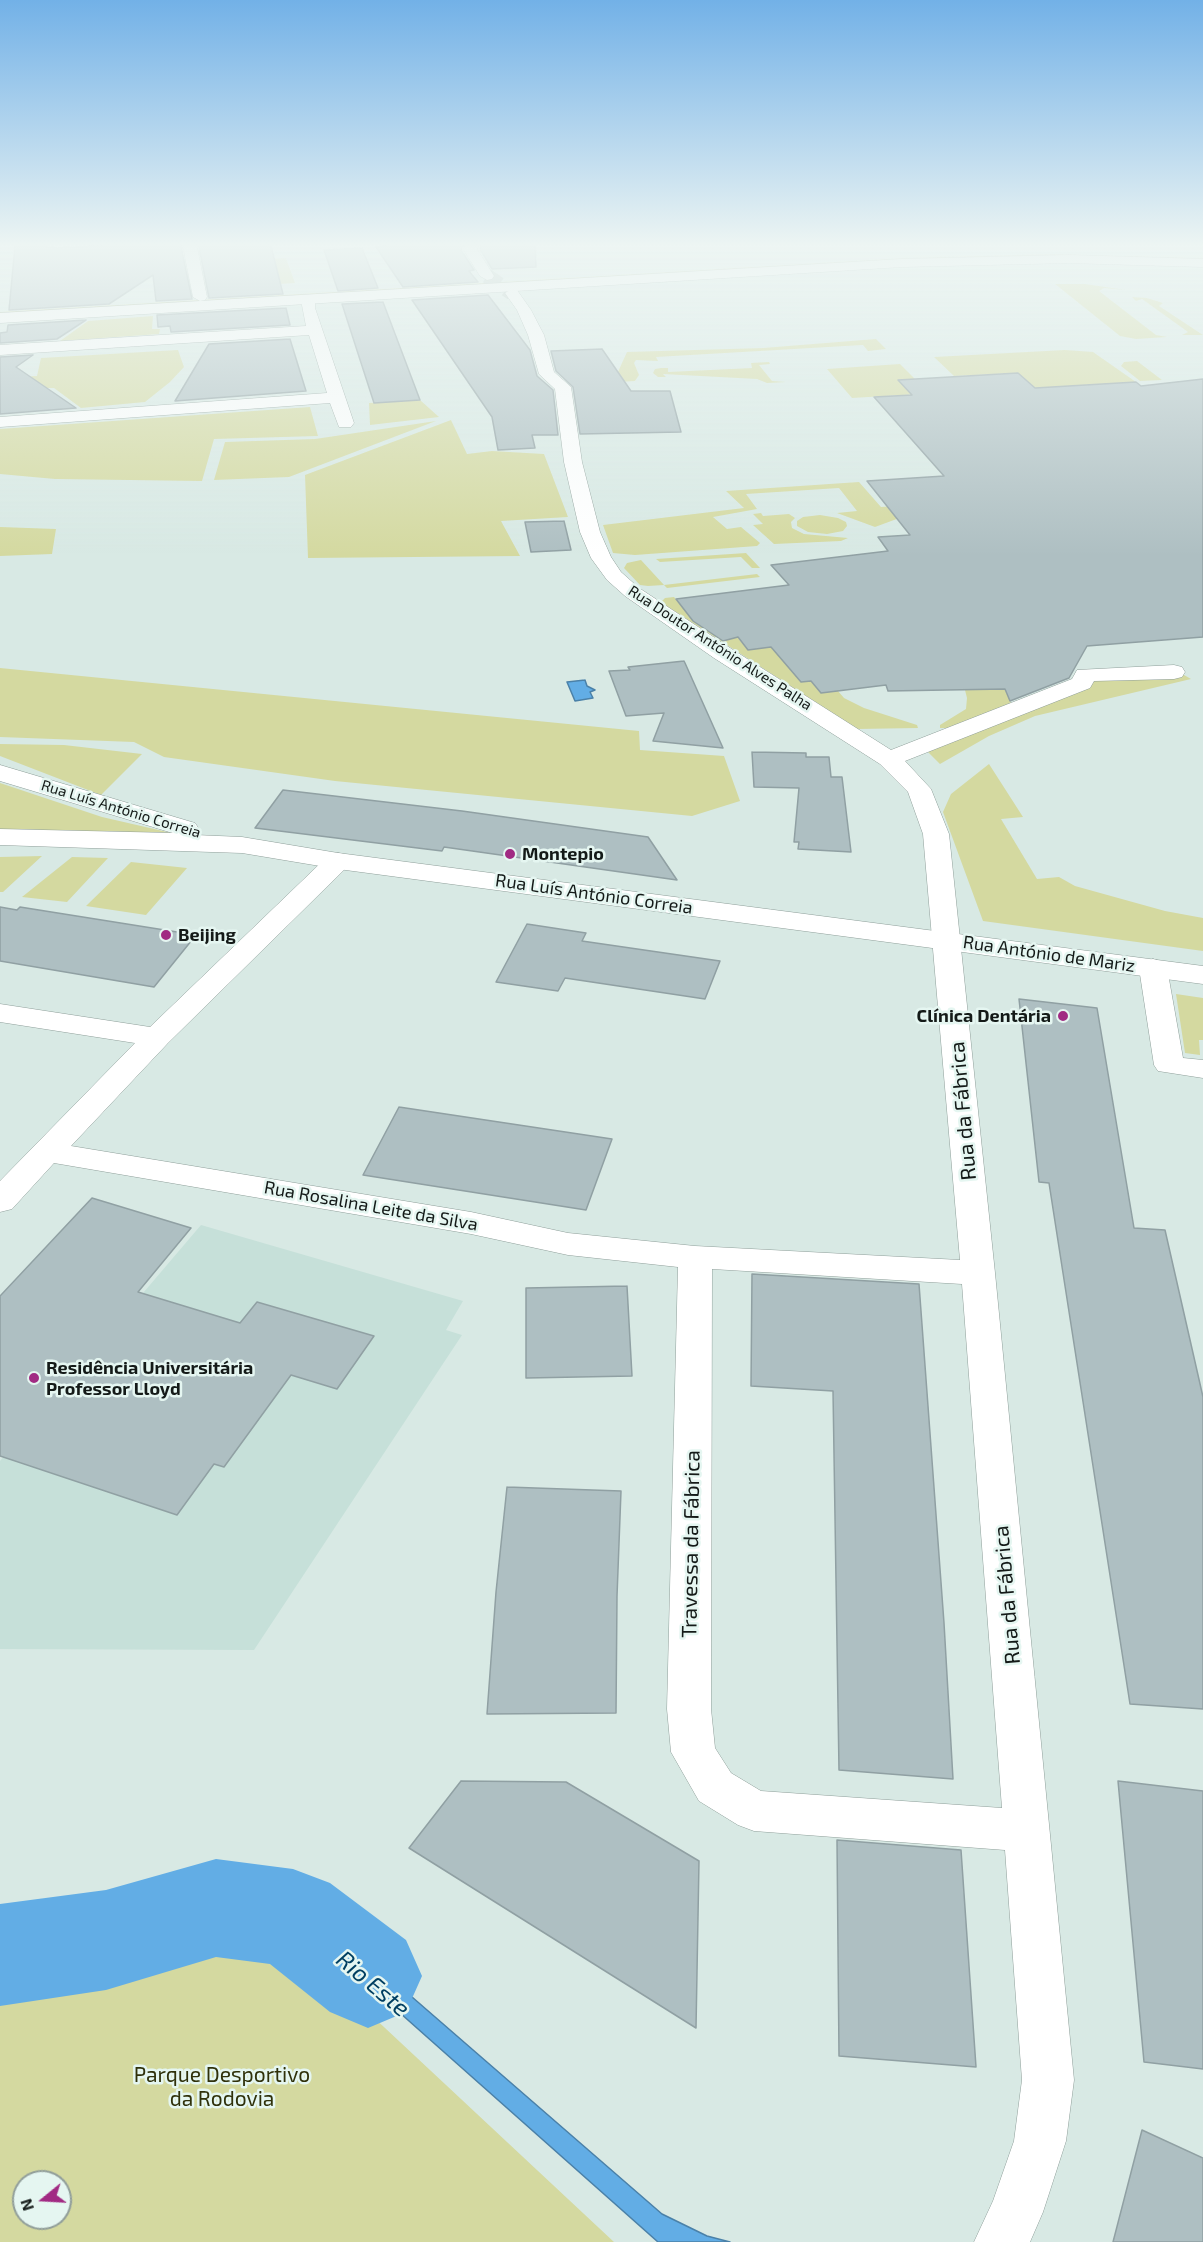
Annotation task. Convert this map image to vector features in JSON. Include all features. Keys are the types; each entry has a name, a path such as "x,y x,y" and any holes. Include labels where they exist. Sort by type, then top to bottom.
{"main road":[{"name":"Rua Luís António Correia","path":"0,773 242,845"},
{"name":"Rua Luís António Correia","path":"0,837 242,845 339,861 946,940"},
{"name":"Rua António de Mariz","path":"946,940 1203,975"}],"street":[{"path":"0,350 53,347"},
{"path":"321,347 345,423"},
{"name":"Rua Doutor António Alves Palha","path":"539,347 547,374 563,387 573,462 590,532 601,558 614,576 632,592 722,653 888,759 919,789 936,834 946,940"},
{"path":"0,422 337,397"},
{"path":"888,759 1082,682 1085,675 1174,672"},
{"path":"0,1201 157,1037 339,861"},
{"name":"Rua da Fábrica","path":"946,940 1028,1831 1048,2080 1040,2141 1016,2212 1000,2242"},
{"name":"Rua António de Mariz","path":"1153,968 1169,1065 1203,1069"},
{"path":"0,1013 157,1037"},
{"name":"Rua Rosalina Leite da Silva","path":"47,1152 471,1223 568,1244 695,1257"},
{"path":"695,1257 978,1273"},
{"name":"Travessa da Fábrica","path":"695,1257 689,1709 693,1752 715,1787 754,1811 1028,1831"}],"shaded area":[{"path":"201,1225 463,1301 446,1330 462,1335 254,1650 0,1649 0,1461"}],"green space":[{"path":"835,347 656,357 658,361 636,360 634,363 639,375 635,381 619,382 617,374 627,352"},
{"path":"864,347 884,347 886,349 868,351"},
{"path":"178,350 184,367 170,382 145,402 81,408 54,388 41,388 0,378 37,376 41,358"},
{"path":"1065,350 1093,352 1136,382 1022,389 1029,383 1018,373 954,376 934,357"},
{"path":"1137,361 1162,380 1140,381 1121,366 1124,362"},
{"path":"769,362 770,364 759,365 772,381 786,382 767,383 757,379 663,374 666,377 658,377 653,373 655,369 661,368 668,368 668,372 752,368 751,363"},
{"path":"900,364 915,379 898,380 908,391 936,393 852,398 827,369"},
{"path":"420,400 439,417 370,425 369,403"},
{"path":"310,407 318,436 214,439 202,481 55,479 0,474 0,429"},
{"path":"451,420 467,454 492,451 544,454 568,517 501,521 520,556 308,558 305,475"},
{"path":"436,421 289,477 214,480 225,442 315,439"},
{"path":"859,482 881,507 940,503 875,527 837,513 857,511 839,488 746,494 757,509 713,517 727,529 741,527 760,543 757,546 635,555 613,553 603,525 744,508 726,491"},
{"path":"761,513 763,516 789,514 795,518 791,522 792,528 804,534 848,538 841,541 774,544 753,525 763,524 753,514"},
{"path":"820,515 838,518 846,522 847,526 843,531 827,534 808,532 797,526 797,521 803,517"},
{"path":"0,527 56,529 52,554 0,556"},
{"path":"746,553 760,568 752,568 741,557 660,562 656,559"},
{"path":"641,560 664,585 640,585 624,568 627,563"},
{"path":"757,574 760,577 667,588 664,585"},
{"path":"674,597 683,608 717,613 748,650 771,647 801,682 811,681 838,691 844,698 864,708 917,725 918,728 857,729 662,601 665,598"},
{"path":"0,668 639,731 640,750 724,756 740,801 692,816 335,781 164,757 134,742 0,737"},
{"path":"1184,675 1191,679 1035,716 989,736 940,764 926,750 1097,680 1151,679"},
{"path":"1002,682 1013,708 964,728 940,728 940,725 966,709 965,690"},
{"path":"0,744 64,745 142,754 101,795 0,756"},
{"path":"989,764 1023,817 1001,819 1037,879 1059,877 1075,886 1165,911 1203,918 1203,951 983,921 943,812 951,794"},
{"path":"0,783 102,817 202,840 0,832"},
{"path":"42,856 3,892 0,892 0,857"},
{"path":"72,857 108,858 67,902 22,897"},
{"path":"131,862 187,868 146,915 86,906"},
{"path":"1176,994 1203,998 1203,1040 1199,1040 1200,1055 1185,1053"},
{"name":"Parque Desportivo da Rodovia","path":"219,1930 293,1942 614,2242 0,2242 0,1969"}],"water":[{"path":"585,680 587,686 595,690 590,692 593,698 575,701 567,682"},
{"path":"212,1883 290,1893 662,2214 707,2236 730,2242 658,2242 293,1918 216,1908 106,1940 0,1953 0,1922"}],"building":[{"path":"207,347 292,347 306,391 175,401"},
{"path":"356,347 400,347 420,400 374,403"},
{"path":"444,347 527,347 530,350 537,376 553,390 558,435 532,435 535,448 498,450 492,417"},
{"path":"602,349 631,391 670,391 681,432 580,434 573,387 556,371 551,351"},
{"path":"33,355 16,367 76,408 0,414 0,357"},
{"path":"1018,373 1035,388 1136,382 1141,386 1203,379 1203,637 1087,646 1069,678 1010,701 1005,689 888,691 886,685 821,693 811,681 801,682 771,647 748,650 738,637 723,641 693,621 676,599 789,585 771,565 888,551 878,537 910,535 867,481 944,476 874,397 912,395 898,380"},
{"path":"564,521 571,550 531,552 525,522"},
{"path":"684,661 723,748 653,741 664,713 626,716 609,671"},
{"path":"752,752 806,753 806,757 829,757 831,777 842,777 851,852 798,849 799,842 794,842 799,788 754,787"},
{"path":"283,790 462,811 648,837 677,880 444,847 442,851 255,828"},
{"path":"0,907 17,910 20,907 196,935 154,987 0,961"},
{"path":"527,924 586,933 582,941 720,961 705,999 565,978 558,991 496,982"},
{"path":"1019,999 1097,1008 1134,1228 1165,1230 1203,1397 1203,1709 1130,1704 1049,1183 1039,1182"},
{"path":"399,1107 612,1139 586,1210 363,1175"},
{"path":"92,1198 191,1228 138,1292 240,1323 257,1302 374,1336 337,1389 291,1375 224,1467 214,1464 177,1515 0,1456 0,1296"},
{"path":"752,1274 919,1284 953,1779 839,1770 833,1391 751,1386"},
{"path":"627,1286 632,1376 526,1378 526,1288"},
{"path":"507,1487 621,1491 616,1713 487,1714"},
{"path":"461,1781 566,1782 699,1861 696,2028 409,1848"},
{"path":"1118,1781 1203,1791 1203,2069 1144,2062"},
{"path":"837,1840 961,1850 976,2067 839,2056"},
{"path":"1142,2130 1203,2158 1203,2242 1113,2242"}],"waterway":[{"name":"Rio Este","path":"0,1955 106,1940 216,1908 293,1918 368,1976"}],"place":[{"name":"Montepio","path":"510,854"},
{"name":"Beijing","path":"166,935"},
{"name":"Clínica Dentária","path":"1063,1016"},
{"name":"Residência Universitária Professor Lloyd","path":"34,1378"}]}
